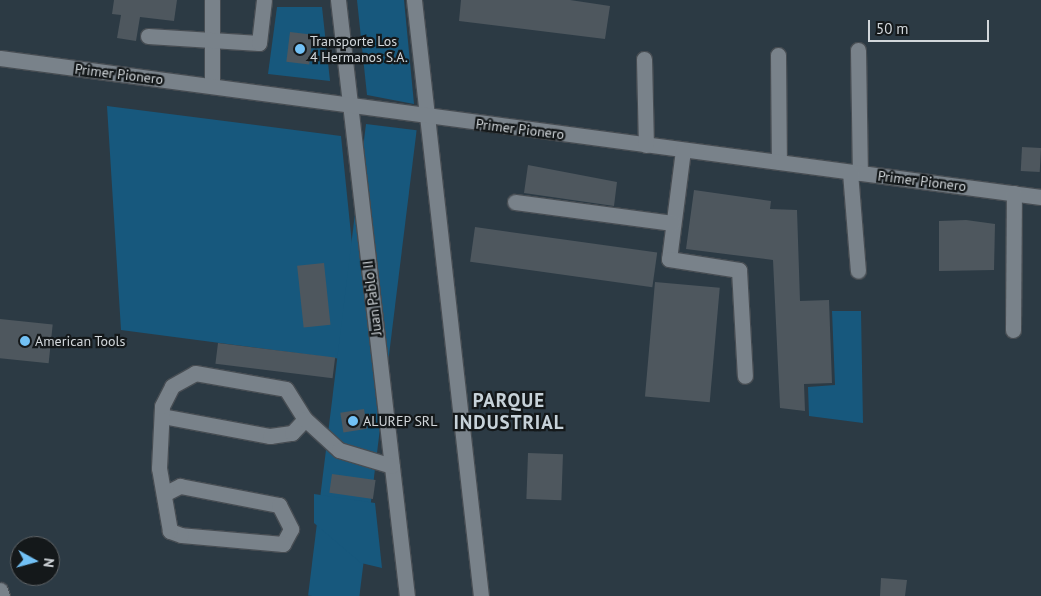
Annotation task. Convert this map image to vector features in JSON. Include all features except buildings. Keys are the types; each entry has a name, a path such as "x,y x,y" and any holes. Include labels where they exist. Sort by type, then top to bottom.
{"street":[{"path":"212,0 212,86"},
{"path":"148,36 212,37 259,43 264,0"},
{"name":"Juan Pablo II","path":"338,0 407,596"},
{"path":"414,0 481,596"},
{"path":"858,50 855,172 858,271"},
{"path":"778,56 779,162"},
{"name":"Primer Pionero","path":"0,58 1041,197"},
{"path":"644,59 646,145"},
{"path":"683,150 669,259 739,270 745,376"},
{"path":"1013,330 1014,193"},
{"path":"515,202 673,223"},
{"path":"164,494 180,486 279,504 291,529 283,544 181,535 170,530 159,468 162,416 172,386 195,373 286,389 305,420 339,450 392,466"},
{"path":"162,416 270,436 292,433 305,420"},
{"path":"0,590 2,596"}],"shaded area":[{"path":"0,0 1041,0 1041,596 0,596"},
{"path":"357,0 404,0 414,104 367,95"},
{"path":"277,7 322,7 330,81 268,74"},
{"path":"107,106 341,136 364,362 121,330"},
{"path":"366,124 417,130 359,596 308,595"},
{"path":"832,311 861,311 863,423 809,416 808,387 835,385"},
{"path":"314,494 375,503 382,568 361,563 314,523"}],"place":[{"name":"Transporte Los 4 Hermanos S.A.","path":"300,49"},
{"name":"American Tools","path":"25,341"},
{"name":"ALUREP SRL","path":"353,421"}],"district":[{"name":"PARQUE INDUSTRIAL","path":"509,412"}]}
